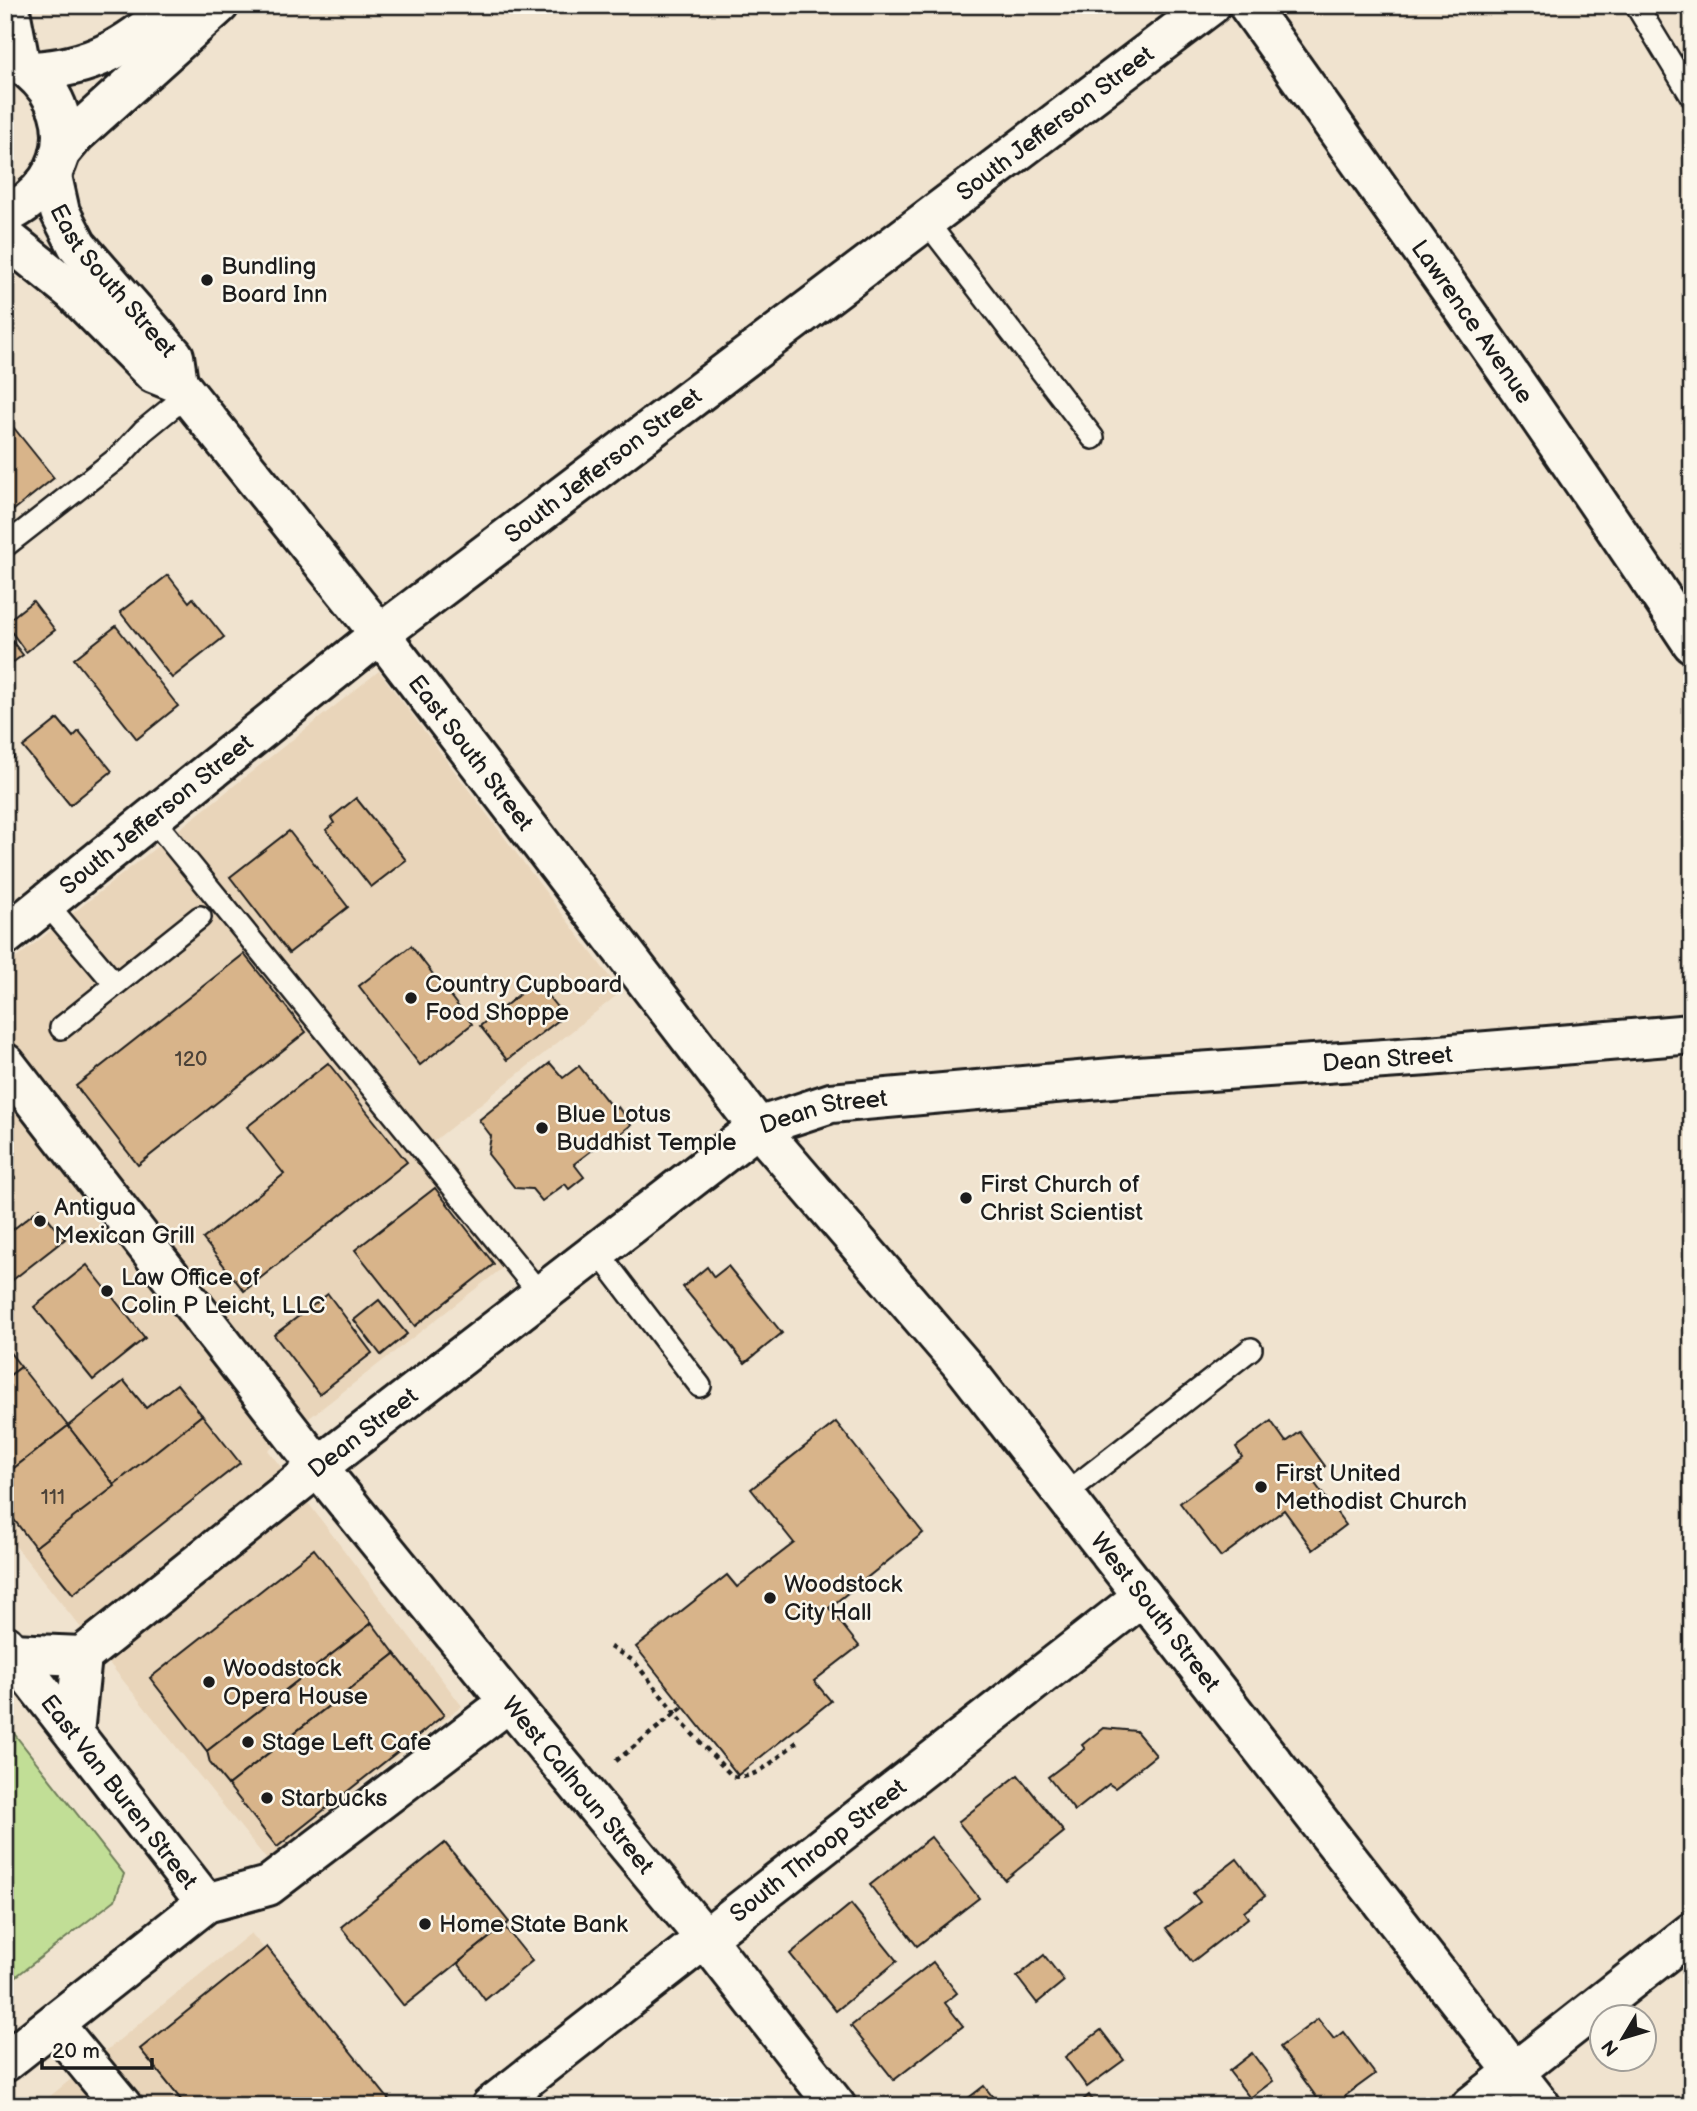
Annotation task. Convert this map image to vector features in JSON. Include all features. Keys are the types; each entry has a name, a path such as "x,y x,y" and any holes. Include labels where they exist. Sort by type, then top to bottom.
{"street":[{"path":"9,5 20,63 74,67 114,52 177,5"},
{"path":"5,215 23,206 39,193 76,134 219,5"},
{"name":"South Jefferson Street","path":"5,936 380,634 1211,5"},
{"name":"Lawrence Avenue","path":"1248,5 1605,511 1692,643"},
{"name":"East South Street","path":"20,63 48,88 57,108 62,130 56,164 60,212 77,245 174,356 183,389"},
{"name":"East South Street","path":"5,237 80,299 153,373 183,389 380,634 758,1127"},
{"name":"Dean Street","path":"82,1656 318,1467 758,1127 831,1103 1123,1077 1692,1034"},
{"name":"West Calhoun Street","path":"5,1063 318,1467 705,1938 836,2106"},
{"name":"West South Street","path":"758,1127 965,1368 1541,2106"},
{"name":"South Throop Street","path":"491,2106 1143,1596"},
{"path":"8,1649 82,1656 74,1733"},
{"name":"East Van Buren Street","path":"8,1649 206,1903"},
{"path":"5,2062 206,1903 268,1886 509,1702"},
{"path":"1471,2106 1692,1932"},
{"path":"54,2024 122,2106"}],"lane":[{"path":"1636,5 1692,97"},
{"path":"926,220 1093,438"},
{"path":"5,546 120,456 183,389"},
{"path":"152,818 541,1295"},
{"path":"46,903 115,984"},
{"path":"61,1028 200,917"},
{"path":"597,1251 700,1386"},
{"path":"1064,1495 1251,1349"}],"path":[{"path":"610,1647 634,1661 675,1713 732,1776 742,1779 754,1775 797,1742"},
{"path":"616,1760 683,1707"}],"shaded area":[{"path":"379,671 621,992 434,1141 523,1252 268,1450 462,1706 267,1860 5,1533 5,967"},
{"path":"251,1933 396,2106 38,2106"}],"green space":[{"path":"5,1722 124,1874 115,1900 5,1985"}],"building":[{"path":"14,428 54,478 5,517 5,435"},
{"path":"168,575 189,602 193,598 224,637 172,678 120,612"},
{"path":"33,601 55,630 26,652 5,623"},
{"path":"116,626 178,706 137,739 74,659"},
{"path":"5,632 23,655 5,668"},
{"path":"58,719 73,737 79,731 112,771 70,805 23,747"},
{"path":"5,746 14,757 5,763"},
{"path":"356,798 406,860 371,887 326,830 334,823 331,818"},
{"path":"289,831 348,907 289,953 230,877"},
{"path":"411,946 472,1024 420,1065 359,986"},
{"path":"244,954 306,1032 138,1165 76,1086"},
{"path":"536,981 564,1016 507,1060 480,1026"},
{"path":"328,1063 407,1162 244,1291 203,1239 284,1174 247,1127"},
{"path":"550,1063 563,1078 579,1066 614,1110 618,1107 631,1125 614,1139 612,1135 574,1164 584,1177 569,1189 565,1184 542,1201 532,1189 515,1188 488,1154 491,1136 479,1120"},
{"path":"5,1166 15,1178 5,1186"},
{"path":"435,1188 494,1264 415,1326 355,1250"},
{"path":"40,1208 65,1239 5,1286 5,1236"},
{"path":"87,1265 145,1338 93,1380 34,1307"},
{"path":"728,1266 782,1333 745,1363 683,1287 707,1267 714,1277"},
{"path":"328,1294 372,1353 319,1394 274,1335"},
{"path":"379,1300 407,1334 381,1355 354,1320"},
{"path":"5,1346 21,1367 5,1379"},
{"path":"21,1367 68,1426 5,1475 5,1379"},
{"path":"124,1381 146,1408 177,1384 202,1415 115,1486 68,1426"},
{"path":"202,1415 240,1463 73,1594 35,1547"},
{"path":"1271,1421 1286,1442 1300,1432 1325,1466 1310,1477 1346,1525 1313,1550 1284,1510 1221,1557 1180,1503 1242,1457 1236,1447"},
{"name":"Woodstock City Hall","path":"836,1422 923,1533 829,1608 859,1646 814,1681 831,1701 738,1775 636,1647 727,1575 737,1587 794,1543 751,1489"},
{"path":"68,1426 115,1486 35,1547 5,1508 5,1475"},
{"path":"314,1549 372,1623 207,1751 150,1678"},
{"path":"372,1623 395,1654 228,1785 210,1763 207,1751"},
{"path":"395,1654 444,1715 277,1847 228,1785"},
{"path":"1103,1728 1136,1731 1156,1755 1115,1788 1109,1784 1075,1811 1048,1777 1085,1749 1082,1745"},
{"path":"1018,1775 1064,1832 1005,1880 958,1822"},
{"path":"931,1837 979,1898 917,1946 870,1885"},
{"name":"Home State Bank","path":"445,1843 509,1922 404,2006 341,1927"},
{"path":"1237,1859 1265,1896 1244,1912 1248,1918 1192,1962 1166,1928 1200,1902 1193,1893"},
{"path":"851,1904 897,1961 836,2011 790,1954"},
{"path":"504,1926 532,1961 485,2000 458,1963"},
{"path":"267,1947 394,2106 186,2106 140,2049"},
{"path":"1044,1955 1064,1981 1037,2003 1017,1977"},
{"path":"933,1962 957,1993 945,2003 963,2026 894,2080 851,2026"},
{"path":"1318,2019 1334,2039 1343,2032 1375,2074 1345,2096 1351,2104 1349,2106 1323,2106 1280,2047"},
{"path":"1101,2030 1124,2060 1087,2087 1065,2057"},
{"path":"1252,2053 1273,2081 1250,2098 1229,2071"},
{"path":"984,2086 1000,2106 958,2106"},
{"path":"1089,2095 1097,2106 1076,2106"},
{"path":"1248,2098 1254,2106 1238,2106"}],"place":[{"name":"Bundling Board Inn","path":"207,280"},
{"name":"Country Cupboard Food Shoppe","path":"411,998"},
{"name":"Blue Lotus Buddhist Temple","path":"542,1128"},
{"name":"First Church of Christ Scientist","path":"966,1198"},
{"name":"Antigua Mexican Grill","path":"40,1221"},
{"name":"Law Office of Colin P Leicht, LLC","path":"107,1291"},
{"name":"First United Methodist Church","path":"1261,1487"},
{"name":"Woodstock City Hall","path":"770,1598"},
{"name":"Woodstock Opera House","path":"209,1682"},
{"name":"Stage Left Cafe","path":"248,1742"},
{"name":"Starbucks","path":"267,1798"},
{"name":"Home State Bank","path":"425,1924"}]}
